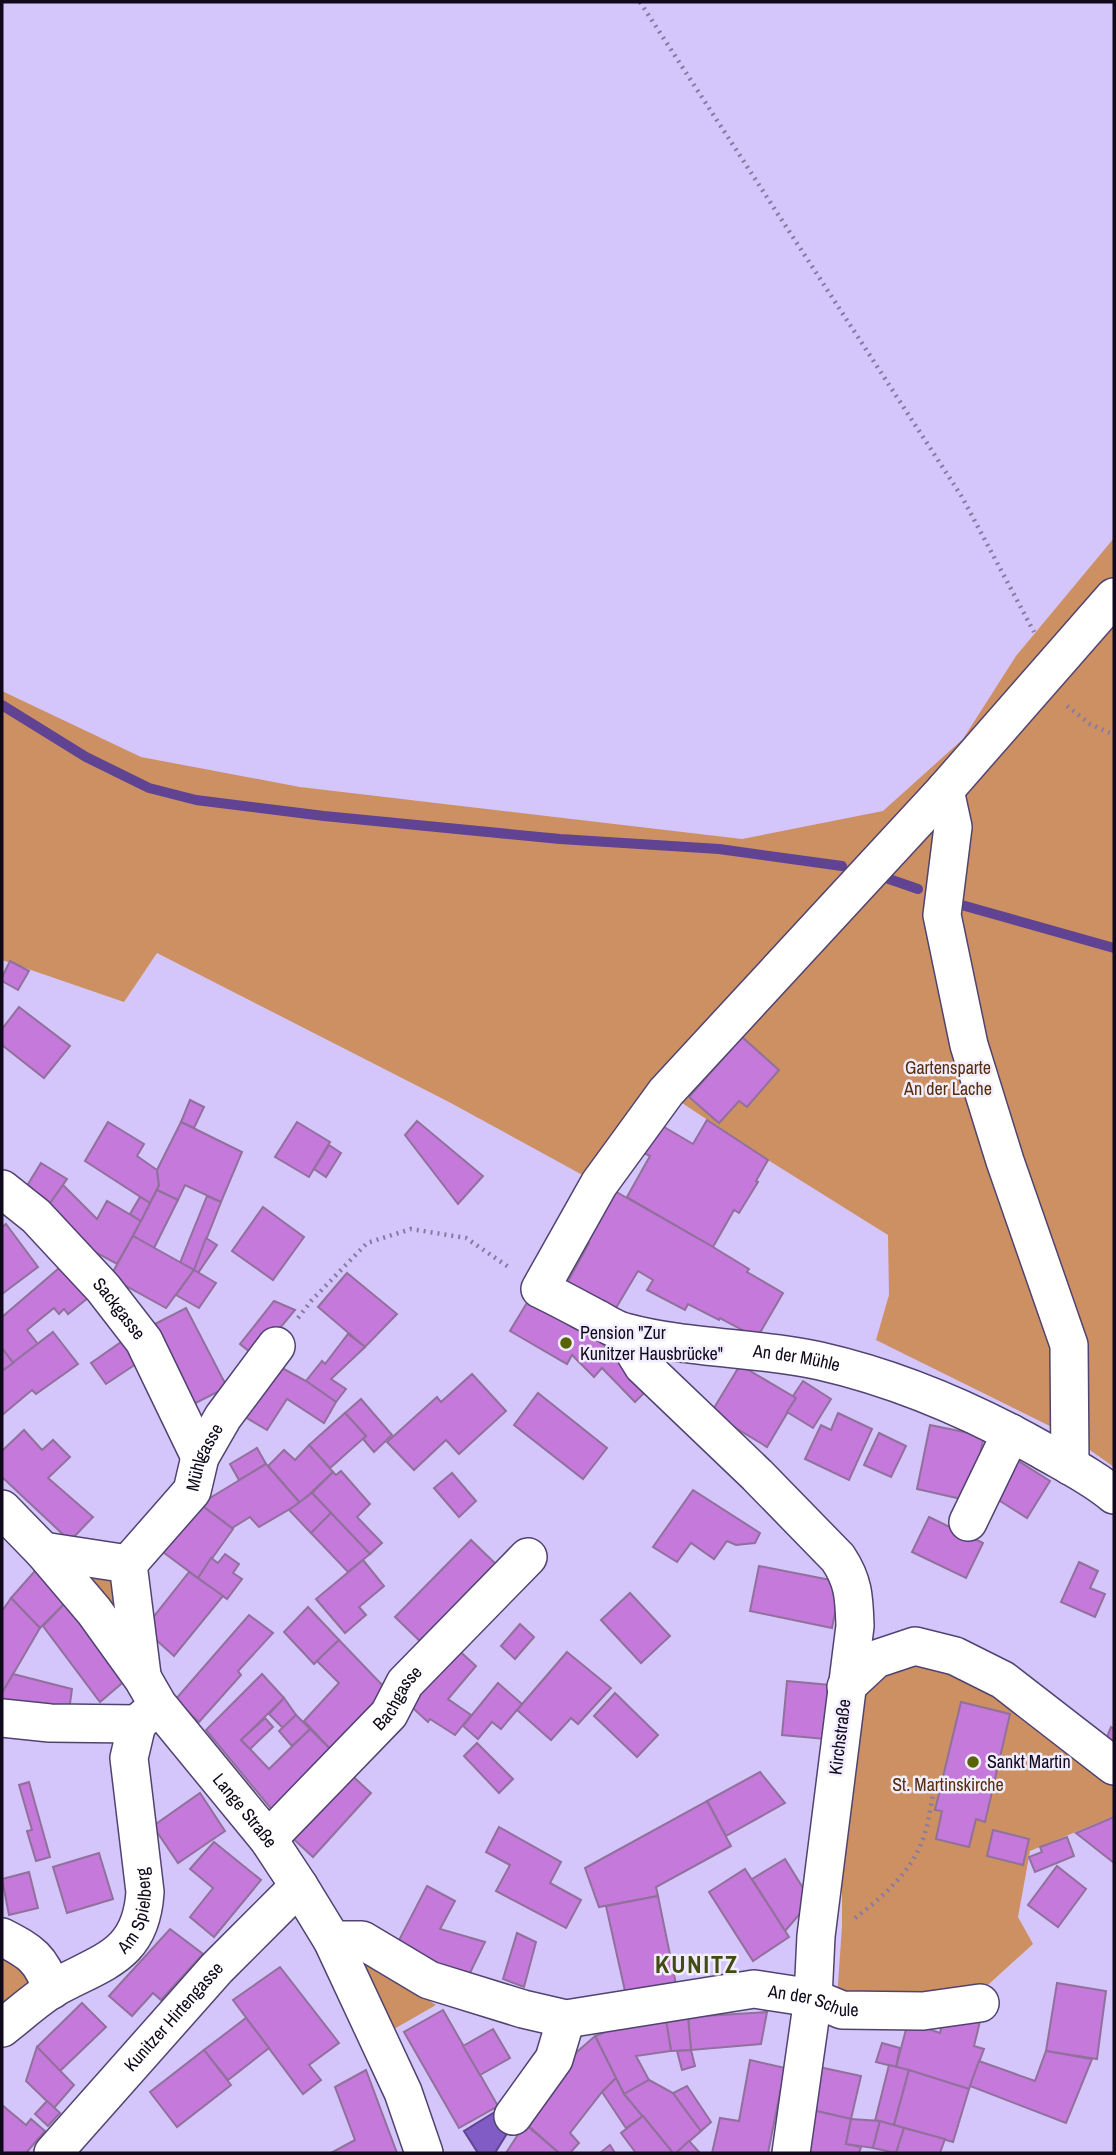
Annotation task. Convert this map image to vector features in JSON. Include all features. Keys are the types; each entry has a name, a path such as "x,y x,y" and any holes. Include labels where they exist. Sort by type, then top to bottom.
{"street":[{"path":"540,1289 599,1184 666,1093 945,790 1114,597"},
{"path":"945,790 953,827 942,915 969,1045 1005,1161 1069,1345 1070,1466"},
{"name":"Sackgasse","path":"2,1189 36,1216 103,1288 144,1341 200,1457"},
{"name":"An der Mühle","path":"540,1289 622,1332 669,1341 767,1352 871,1374 961,1408 1070,1466 1114,1495"},
{"path":"622,1332 643,1366 757,1475 838,1558 848,1574 855,1599 855,1626 846,1687"},
{"name":"Mühlgasse","path":"128,1564 192,1491 200,1457 223,1417 276,1346"},
{"path":"968,1522 1011,1433"},
{"name":"Lange Straße","path":"2,1508 94,1611 146,1703 268,1839 299,1886 332,1940 403,2092 424,2153"},
{"path":"2,1718 50,1723 146,1703 128,1564 43,1552"},
{"name":"Bachgasse","path":"268,1839 389,1714 405,1683 528,1556"},
{"name":"Kirchstraße","path":"791,2153 813,1998 816,1936 846,1687 876,1659 915,1646 955,1656 1003,1680 1114,1766"},
{"name":"Am Spielberg","path":"2,2028 52,1990 120,1952 130,1942 141,1920 145,1892 129,1758 146,1703"},
{"name":"Kunitzer Hirtengasse","path":"53,2153 217,1968 299,1886"},
{"path":"2,1937 35,1957 45,1970 52,1990"},
{"name":"An der Schule","path":"332,1940 362,1940 429,1980 523,2009 566,2019 754,1989 813,1998 842,2010 923,2011 980,2003"},
{"path":"513,2116 554,2059 566,2019"}],"path":[{"path":"640,2 962,497 1030,626 1048,673 1053,695 1090,724 1114,735"},
{"path":"276,1346 313,1300 367,1243 411,1229 466,1238 540,1289"},
{"path":"816,1936 852,1920 876,1902 897,1881 925,1834 936,1779"}],"green space":[{"name":"Gartensparte An der Lache","path":"1114,538 1114,1467 1070,1436 876,1340 889,1295 888,1235 667,1093 599,1184 449,1102 157,953 124,1002 2,960 2,691 141,757 300,787 742,839 883,811 963,739 1016,656"},
{"path":"79,1569 114,1571 117,1617"},
{"name":"St. Martinskirche","path":"891,1662 950,1666 1114,1777 1114,1816 1030,1851 1018,1917 1033,1944 979,1993 837,1999 842,1926 842,1783 858,1696"},
{"path":"2,1946 37,1975 2,2013"},
{"path":"362,1957 436,2005 394,2029"}],"shaded area":[{"path":"498,2110 511,2127 495,2153 478,2153 464,2131"}],"building":[{"path":"10,961 29,971 18,990 2,981"},
{"path":"19,1007 70,1046 44,1078 2,1045 2,1029"},
{"path":"742,1037 779,1070 747,1107 739,1101 719,1123 689,1097"},
{"path":"190,1100 204,1107 194,1128 181,1122"},
{"path":"707,1120 768,1160 739,1213 734,1210 713,1247 627,1197 650,1156 642,1152 659,1124 693,1144"},
{"path":"417,1121 483,1176 458,1204 405,1135"},
{"path":"108,1122 144,1144 137,1156 157,1170 159,1185 150,1203 85,1161"},
{"path":"181,1122 242,1152 221,1202 185,1185 178,1200 157,1190 157,1170"},
{"path":"297,1122 330,1142 309,1177 275,1157"},
{"path":"329,1145 341,1153 326,1177 314,1169"},
{"path":"41,1163 67,1179 46,1209 25,1189"},
{"path":"63,1185 97,1219 107,1201 141,1221 117,1264 84,1246 46,1209"},
{"path":"157,1190 178,1200 154,1248 133,1236"},
{"path":"613,1190 713,1247 749,1269 747,1272 783,1293 757,1338 688,1304 685,1310 647,1290 653,1280 638,1271 613,1313 566,1285 589,1243 584,1239"},
{"path":"207,1196 221,1202 194,1270 180,1263"},
{"path":"140,1197 150,1203 141,1221 130,1214"},
{"path":"263,1207 304,1237 273,1280 232,1251"},
{"path":"6,1224 38,1267 2,1294 2,1227"},
{"path":"133,1236 194,1270 166,1308 110,1277"},
{"path":"206,1238 217,1245 198,1273 194,1270"},
{"path":"65,1263 93,1294 68,1314 64,1309 59,1314 54,1308 27,1330 38,1344 13,1363 2,1348 2,1317"},
{"path":"194,1270 216,1283 199,1308 176,1295"},
{"path":"347,1273 397,1314 365,1347 318,1307"},
{"name":"Pension \"Zur Kunitzer Hausbrücke\"","path":"531,1296 587,1329 649,1388 635,1402 602,1368 594,1377 572,1355 567,1364 510,1331"},
{"path":"274,1301 295,1310 256,1357 240,1344"},
{"path":"186,1308 227,1387 190,1406 149,1327"},
{"path":"53,1332 78,1364 36,1394 32,1390 2,1415 2,1371"},
{"path":"348,1334 365,1347 331,1379 346,1389 336,1402 306,1381 322,1361 325,1364"},
{"path":"124,1340 139,1362 106,1384 91,1363"},
{"path":"2,1348 13,1363 2,1371"},
{"path":"273,1363 336,1402 324,1423 287,1399 267,1430 240,1414"},
{"path":"740,1365 796,1398 767,1447 711,1413"},
{"path":"472,1374 506,1411 459,1454 446,1440 414,1470 387,1442 437,1397 441,1402"},
{"path":"803,1381 831,1399 813,1428 787,1412"},
{"path":"538,1393 607,1448 583,1479 514,1425"},
{"path":"361,1399 392,1435 374,1452 363,1439 366,1436 345,1413"},
{"path":"345,1413 366,1436 330,1468 309,1445"},
{"path":"838,1413 872,1429 849,1480 805,1459 821,1425 831,1430"},
{"path":"930,1425 984,1436 970,1501 917,1489"},
{"path":"24,1430 42,1450 53,1440 70,1457 48,1478 93,1517 70,1541 2,1477 2,1451"},
{"path":"879,1433 906,1446 891,1477 864,1465"},
{"path":"309,1445 333,1472 300,1503 268,1466 284,1450 295,1460"},
{"path":"257,1448 266,1464 239,1480 230,1464"},
{"path":"1012,1457 1050,1481 1027,1518 989,1494"},
{"path":"266,1464 300,1503 259,1527 250,1517 232,1528 200,1504"},
{"path":"341,1471 370,1504 357,1517 382,1543 370,1554 312,1493 333,1472 336,1475"},
{"path":"452,1473 476,1501 459,1517 434,1488"},
{"path":"693,1490 760,1533 755,1543 736,1545 727,1541 714,1559 691,1543 677,1562 653,1547"},
{"path":"312,1493 331,1513 311,1533 289,1510"},
{"path":"200,1504 233,1529 198,1578 163,1552"},
{"path":"331,1513 370,1554 348,1572 311,1533"},
{"path":"929,1517 983,1543 966,1578 912,1552"},
{"path":"471,1540 502,1570 426,1647 395,1617"},
{"path":"225,1554 239,1564 233,1573 242,1579 227,1599 198,1578 211,1558 218,1563"},
{"path":"363,1560 384,1586 359,1607 366,1615 345,1633 316,1599"},
{"path":"1079,1562 1098,1571 1090,1588 1105,1594 1095,1617 1061,1602"},
{"path":"759,1566 841,1582 832,1628 750,1611"},
{"path":"35,1571 67,1601 40,1628 11,1598"},
{"path":"189,1572 223,1596 174,1656 144,1629"},
{"path":"630,1593 670,1636 641,1663 601,1620"},
{"path":"11,1598 40,1628 2,1693 2,1611"},
{"path":"67,1601 128,1678 100,1702 43,1626"},
{"path":"308,1607 339,1640 314,1664 284,1632"},
{"path":"249,1615 273,1633 238,1671 241,1675 199,1722 175,1700"},
{"path":"520,1624 534,1637 515,1659 501,1646"},
{"path":"339,1640 387,1690 332,1751 304,1721 339,1683 317,1661"},
{"path":"453,1645 476,1666 448,1699 471,1715 455,1735 430,1719 428,1722 403,1699"},
{"path":"567,1652 611,1688 578,1724 571,1718 551,1740 517,1710"},
{"path":"13,1674 72,1689 69,1711 2,1708 2,1693"},
{"path":"262,1674 284,1698 241,1740 269,1769 310,1729 332,1751 273,1811 206,1730"},
{"path":"787,1681 830,1685 825,1739 782,1735"},
{"path":"498,1683 522,1704 501,1729 492,1722 478,1739 463,1726"},
{"path":"615,1693 658,1735 637,1757 594,1716"},
{"path":"284,1698 296,1715 283,1728 269,1714"},
{"name":"Sankt Martin","path":"961,1702 1010,1714 985,1822 976,1819 969,1847 936,1839 942,1811 935,1810"},
{"path":"296,1715 310,1729 292,1746 279,1731"},
{"path":"265,1718 273,1727 250,1749 241,1740"},
{"path":"1111,1727 1114,1729 1114,1755 1103,1747"},
{"path":"477,1743 513,1779 499,1793 464,1756"},
{"path":"347,1771 371,1793 313,1857 288,1834"},
{"path":"760,1772 785,1803 726,1836 707,1801"},
{"path":"29,1782 50,1857 36,1861 27,1831 32,1830 19,1785"},
{"path":"200,1793 225,1831 178,1863 153,1826"},
{"path":"707,1801 731,1846 656,1887 658,1896 599,1907 585,1868"},
{"path":"1114,1817 1114,1863 1076,1833"},
{"path":"499,1827 561,1862 550,1883 581,1900 566,1928 496,1891 510,1865 486,1852"},
{"path":"993,1830 1029,1839 1023,1865 987,1856"},
{"path":"1067,1837 1074,1856 1035,1872 1029,1857 1042,1852 1040,1847"},
{"path":"214,1842 261,1880 214,1937 190,1917 213,1888 190,1869"},
{"path":"99,1853 113,1899 67,1913 53,1867"},
{"path":"785,1859 811,1901 785,1931 752,1879"},
{"path":"1057,1866 1086,1889 1058,1927 1028,1905"},
{"path":"745,1869 789,1937 753,1961 709,1892"},
{"path":"29,1872 38,1908 9,1915 2,1879"},
{"path":"427,1886 455,1901 440,1929 485,1942 469,1975 424,1961 396,1946"},
{"path":"658,1896 677,1989 627,2000 606,1906"},
{"path":"170,1929 203,1954 161,2000 153,1993 132,2016 109,1996"},
{"path":"517,1933 536,1942 524,1987 503,1979"},
{"path":"280,1967 339,2043 309,2065 321,2080 303,2094 233,2000"},
{"path":"1057,1983 1106,1991 1097,2059 1046,2051"},
{"path":"82,2003 106,2027 60,2071 37,2047"},
{"path":"443,2010 498,2106 459,2128 404,2032"},
{"path":"767,2012 761,2044 691,2050 688,2017"},
{"path":"982,2013 974,2046 984,2049 969,2089 896,2067 908,2022 940,2033 944,2016"},
{"path":"688,2017 691,2050 671,2051 666,2020"},
{"path":"246,2018 269,2048 228,2080 204,2050"},
{"path":"666,2020 671,2051 636,2056 649,2080 624,2094 595,2036 621,2026"},
{"path":"493,2029 510,2058 480,2075 463,2046"},
{"path":"595,2036 616,2078 570,2133 579,2143 570,2153 559,2153 523,2121 562,2065"},
{"path":"882,2043 900,2048 896,2067 876,2062"},
{"path":"37,2047 74,2085 54,2108 26,2081"},
{"path":"204,2050 231,2085 177,2127 150,2092"},
{"path":"691,2050 695,2066 682,2070 677,2051"},
{"path":"1046,2051 1092,2059 1066,2123 970,2086 979,2061 1035,2081"},
{"path":"750,2060 785,2068 768,2153 712,2153 720,2118 739,2121"},
{"path":"889,2065 909,2070 894,2125 875,2121"},
{"path":"819,2067 861,2076 851,2119 812,2110"},
{"path":"366,2070 397,2153 331,2153 355,2140 335,2087"},
{"path":"909,2070 969,2089 953,2142 894,2125"},
{"path":"616,2078 624,2094 643,2116 626,2128 602,2092"},
{"path":"649,2080 673,2093 701,2131 676,2153 673,2153 624,2094"},
{"path":"687,2086 711,2122 701,2131 673,2093"},
{"path":"47,2101 60,2113 48,2126 35,2114"},
{"path":"2,2105 26,2125 31,2119 45,2131 26,2153 2,2153"},
{"path":"812,2110 851,2119 846,2144 861,2147 859,2153 802,2153"},
{"path":"643,2116 673,2153 636,2153 621,2133"},
{"path":"851,2119 880,2121 873,2148 846,2144"},
{"path":"880,2121 904,2128 896,2153 873,2148"},
{"path":"525,2124 559,2153 506,2153"},
{"path":"904,2128 945,2139 940,2153 896,2153"},
{"path":"689,2141 700,2153 676,2153"},
{"path":"610,2145 615,2153 600,2153"}],"waterway":[{"path":"2,705 86,757 149,788 196,800 324,816 560,839 719,849 842,866"},
{"path":"886,878 918,889"},
{"path":"958,904 1114,948"}],"place":[{"name":"Pension \"Zur Kunitzer Hausbrücke\"","path":"566,1343"},
{"name":"Sankt Martin","path":"973,1762"}],"district":[{"name":"KUNITZ","path":"697,1965"}]}
